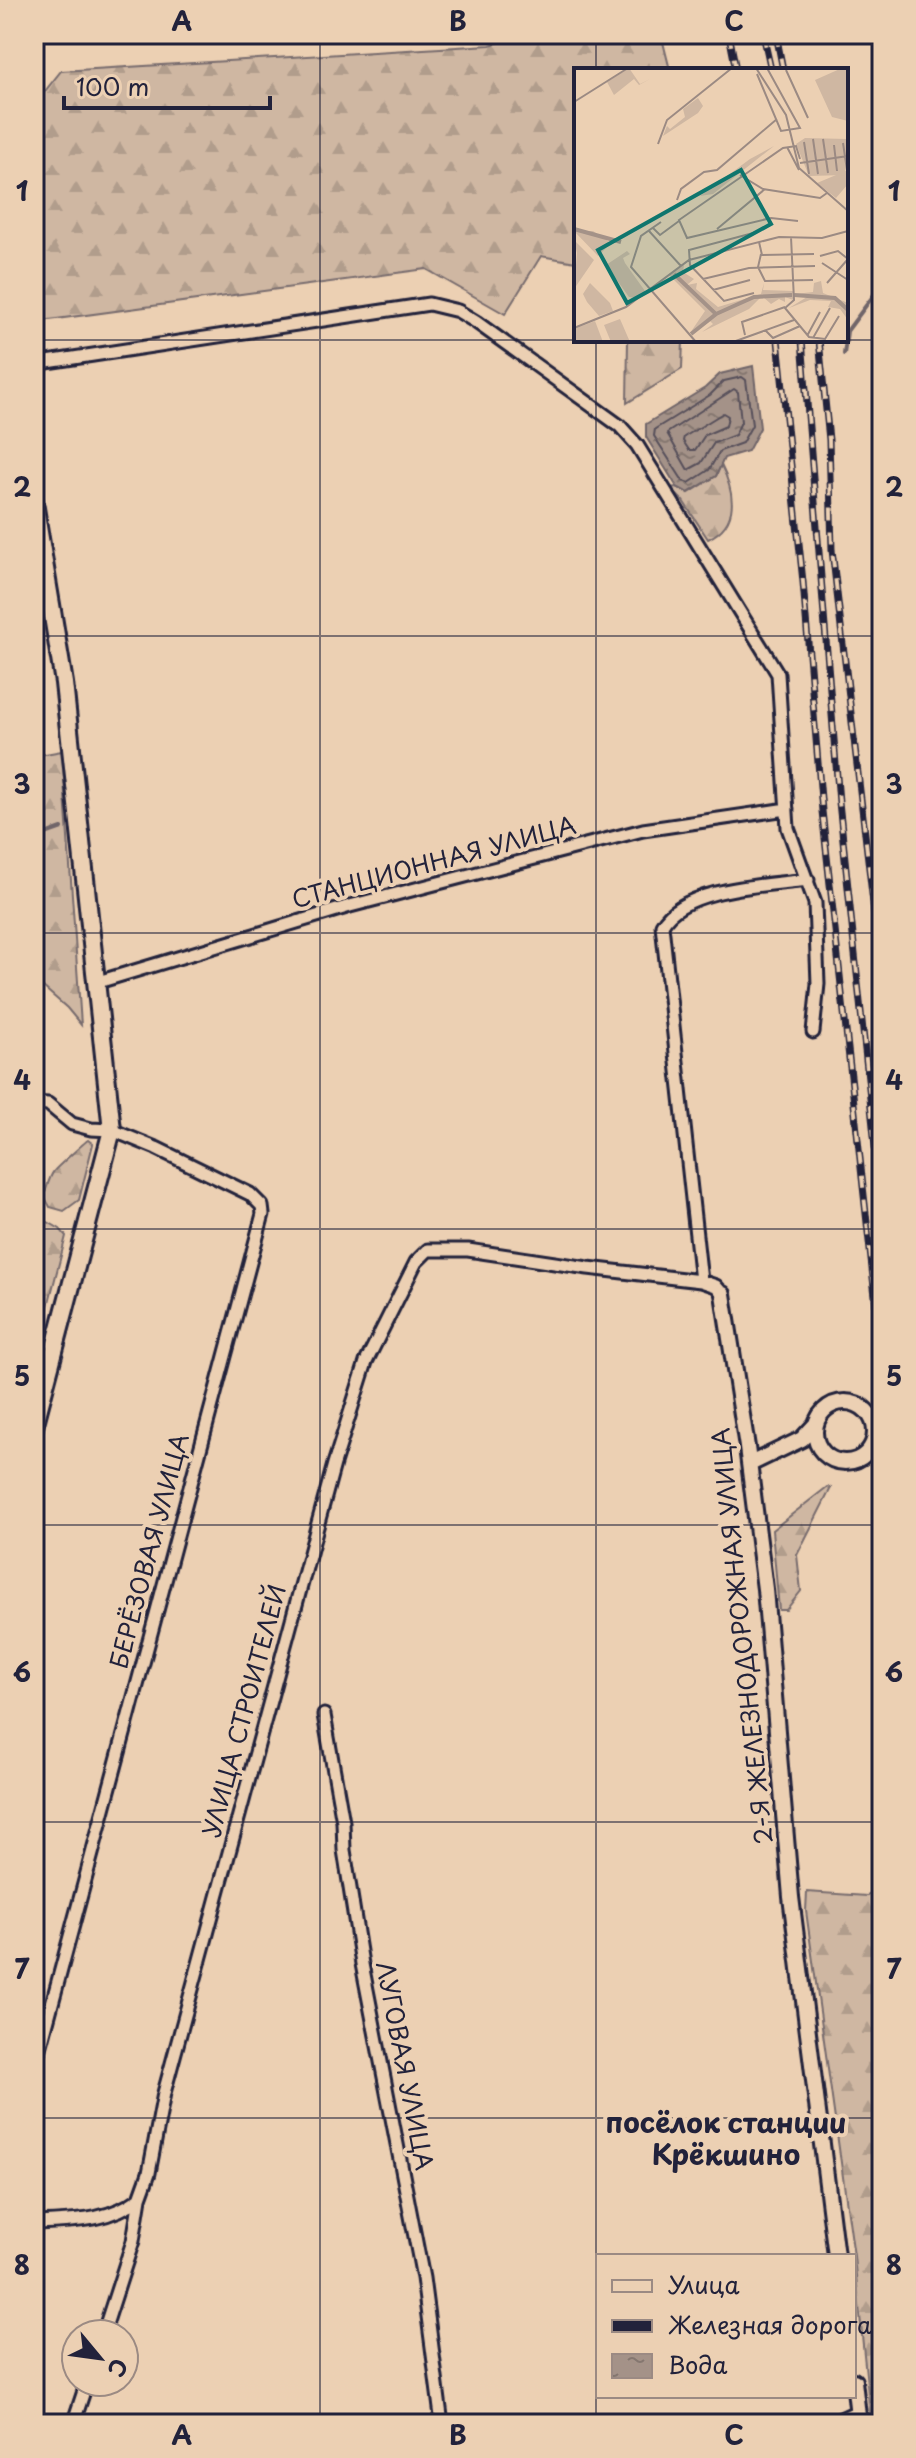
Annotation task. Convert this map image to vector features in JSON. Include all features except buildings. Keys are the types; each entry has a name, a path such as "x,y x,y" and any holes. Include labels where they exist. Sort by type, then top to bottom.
{"main road":[{"path":"34,502 64,683 112,1130 34,1427"}],"street":[{"path":"34,364 429,304 458,311 620,426 637,445 778,674 787,809 793,848 815,903 818,984 813,1032"},
{"name":"СТАНЦИОННАЯ УЛИЦА","path":"98,982 350,906 643,830 787,809"},
{"path":"701,1281 663,921 683,906 717,893 808,880"},
{"name":"БЕРЁЗОВАЯ УЛИЦА","path":"34,1103 48,1104 80,1127 112,1130 156,1148 250,1194 262,1206 263,1214 34,2071"},
{"name":"УЛИЦА СТРОИТЕЛЕЙ","path":"108,2318 133,2241 164,2093 334,1464 371,1351 416,1262 428,1250 468,1250 701,1281"},
{"name":"2-Я ЖЕЛЕЗНОДОРОЖНАЯ УЛИЦА","path":"701,1281 712,1284 723,1294 750,1464 770,1645 788,1867 836,2254"},
{"path":"750,1464 802,1439 830,1406 845,1402 860,1406 867,1412 875,1429 874,1438 865,1454 848,1462 830,1459 817,1444 802,1439"},
{"path":"815,1425 817,1444"},
{"name":"ЛУГОВАЯ УЛИЦА","path":"324,1715 343,1822 344,1850 362,1964 423,2278 442,2424"},
{"path":"34,2223 100,2219 125,2209 140,2198"},
{"path":"830,2424 859,2417 856,2395"},
{"path":"73,2424 82,2398"}],"green space":[{"path":"525,34 661,34 670,68 574,68 574,262 541,256 505,314 426,269 34,322 34,105 61,71 490,45"},
{"path":"628,342 683,342 682,369 627,403"},
{"path":"721,465 729,485 732,506 726,524 708,539 683,501 670,488 677,487 689,493 716,476"},
{"path":"62,751 81,1025 34,979 34,756"},
{"path":"88,1140 93,1144 79,1200 64,1211 50,1207 44,1196 52,1173"},
{"path":"48,1222 66,1236 47,1310 34,1316 34,1227 35,1224"},
{"path":"827,1487 831,1488 797,1555 801,1591 786,1610 779,1610 772,1530"},
{"path":"882,1728 882,1868 879,1828"},
{"path":"882,1868 882,2424 871,2424 856,2254 806,1911 807,1892 867,1896 878,1889"}],"water":[{"path":"753,366 760,428 748,451 724,458 716,476 688,493 677,487 646,437 646,424 705,388 720,374"}],"waterway":[{"path":"848,330 882,284"},
{"path":"844,354 846,342"},
{"path":"34,838 62,828"}],"railway":[{"path":"729,34 736,68"},
{"path":"763,34 771,68"},
{"path":"776,34 783,68"},
{"path":"778,342 822,811 882,1360"},
{"path":"802,342 839,802 882,1212"},
{"path":"819,342 829,440 832,550 882,980"}],"district":[{"name":"посёлок станции Крёкшино","path":"726,2139"}]}
